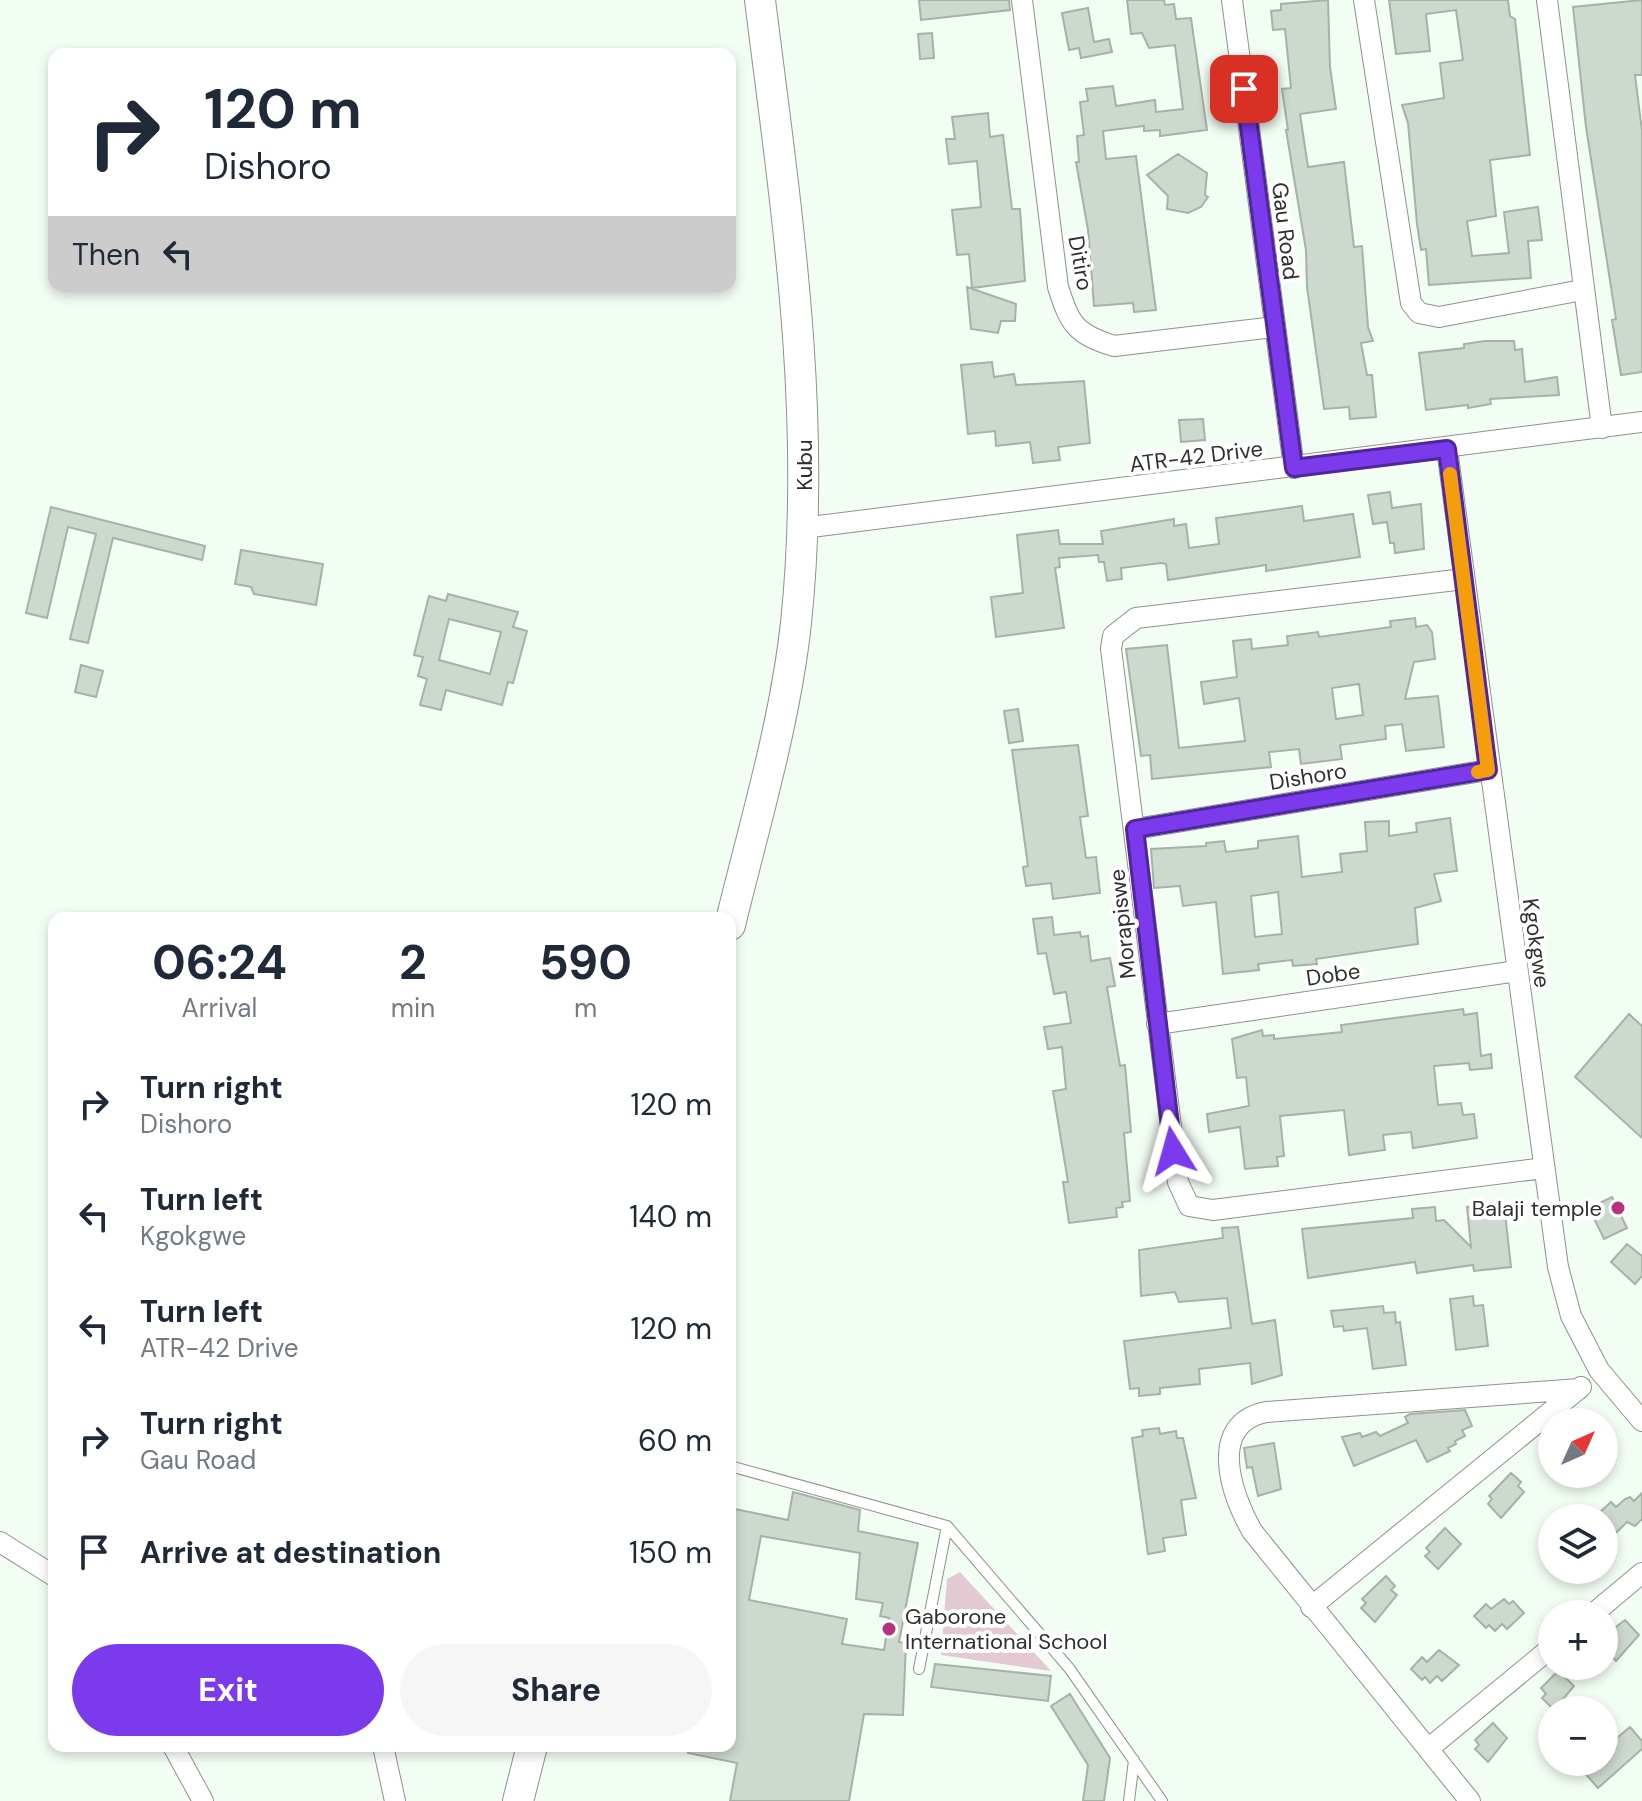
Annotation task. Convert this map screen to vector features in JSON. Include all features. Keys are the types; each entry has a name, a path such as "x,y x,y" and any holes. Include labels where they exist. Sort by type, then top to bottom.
{"main road":[{"name":"Kubu","path":"733,912 791,659 803,528 802,360 760,0"},
{"path":"518,1801 530,1752"}],"street":[{"name":"Ditiro","path":"1022,0 1058,287 1075,328 1090,339 1114,346 1274,327"},
{"name":"Gau Road","path":"1232,0 1294,468"},
{"path":"1364,0 1411,303 1419,313 1439,317 1582,290"},
{"path":"1547,0 1602,428"},
{"name":"ATR-42 Drive","path":"803,528 1642,422"},
{"name":"Kgokgwe","path":"1447,449 1488,770 1564,1292 1571,1316 1599,1370 1640,1415"},
{"name":"Morapiswe","path":"1464,579 1128,622 1113,636 1111,649 1178,1182 1189,1206 1213,1210 1544,1168"},
{"name":"Dishoro","path":"1135,829 1488,770"},
{"name":"Dobe","path":"1157,1024 1517,971"},
{"path":"1311,1607 1599,1370"},
{"path":"1470,1801 1252,1531 1240,1511 1227,1450 1235,1428 1250,1415 1579,1389"},
{"path":"0,1542 48,1572"},
{"path":"1610,1600 1642,1573"},
{"path":"1428,1749 1538,1659"},
{"path":"176,1752 203,1801"},
{"path":"384,1752 395,1801"}],"lane":[{"path":"736,1468 947,1526 1069,1668 1162,1801"},
{"path":"919,1669 947,1526"},
{"path":"1129,1801 1134,1760"}],"shaded area":[{"path":"960,1572 1051,1671 941,1655 947,1579"}],"building":[{"path":"919,0 1009,0 1010,10 921,20"},
{"path":"1127,0 1164,0 1165,5 1174,4 1176,19 1191,18 1207,130 1160,136 1160,130 1144,131 1144,126 1103,131 1106,159 1136,156 1156,310 1134,312 1133,303 1094,306 1088,230 1076,162 1079,162 1077,136 1084,135 1080,102 1088,101 1086,89 1113,86 1116,106 1155,100 1156,112 1183,109 1175,45 1149,48 1142,33 1131,34"},
{"path":"1328,0 1330,67 1336,109 1300,114 1308,167 1344,162 1354,247 1362,246 1368,327 1373,341 1361,343 1367,375 1372,375 1376,417 1350,419 1349,407 1324,409 1307,287 1306,250 1286,130 1282,89 1291,88 1285,29 1273,30 1271,11 1281,10 1281,4"},
{"path":"1389,0 1508,0 1510,16 1515,19 1530,155 1490,160 1496,216 1467,221 1472,256 1509,253 1504,212 1538,207 1542,240 1528,241 1531,278 1429,285 1426,249 1421,250 1417,224 1408,123 1402,105 1444,98 1440,63 1463,60 1456,10 1426,14 1430,51 1396,54"},
{"path":"1642,0 1642,75 1635,75 1642,131 1642,372 1621,375 1612,320 1616,319 1586,127 1573,7"},
{"path":"1088,8 1094,42 1109,39 1112,52 1081,58 1079,48 1069,50 1062,13"},
{"path":"932,33 934,58 920,59 918,34"},
{"path":"988,113 990,137 1003,135 1012,209 1020,209 1025,281 972,288 969,254 957,255 952,210 981,207 977,161 949,164 946,139 955,139 952,117"},
{"path":"1178,154 1207,173 1205,195 1208,197 1201,207 1188,213 1167,209 1168,196 1147,175"},
{"path":"967,287 1016,304 1015,321 1001,321 998,333 971,329"},
{"path":"1514,341 1515,350 1522,349 1525,382 1557,377 1559,395 1490,399 1491,404 1468,408 1468,405 1426,410 1419,353 1464,348 1464,344"},
{"path":"992,362 994,377 1014,374 1016,385 1084,381 1090,443 1058,447 1060,460 1033,463 1030,442 996,446 995,431 968,434 961,365"},
{"path":"1203,419 1205,440 1181,442 1179,420"},
{"path":"1390,492 1392,508 1421,504 1424,549 1395,553 1387,522 1373,524 1368,495"},
{"path":"1302,506 1304,521 1353,514 1360,557 1266,571 1266,565 1168,580 1166,564 1161,563 1121,568 1122,579 1107,581 1104,562 1099,562 1098,555 1059,558 1060,567 1055,568 1064,628 996,637 991,597 1023,593 1017,535 1058,530 1060,544 1103,544 1101,531 1174,519 1174,526 1186,524 1189,548 1219,544 1216,518"},
{"path":"51,507 205,546 202,560 113,538 88,643 70,639 96,534 68,527 47,618 26,613"},
{"path":"241,550 323,564 316,605 254,594 251,587 235,584"},
{"path":"448,594 518,612 513,627 527,631 513,683 508,682 502,705 446,690 441,710 420,705 427,679 418,676 423,657 414,655 429,596 446,601","holes":["449,619 501,632 490,674 439,660"]},
{"path":"1415,618 1416,627 1427,625 1432,632 1435,659 1414,662 1405,699 1438,696 1444,747 1406,751 1402,724 1385,726 1386,739 1340,745 1342,759 1301,764 1299,749 1269,752 1271,767 1152,779 1150,755 1141,756 1126,649 1167,645 1179,748 1245,741 1239,698 1204,704 1201,682 1237,677 1233,641 1251,639 1252,649 1288,645 1287,636 1318,632 1319,637 1391,627 1390,621","holes":["1359,684 1363,715 1336,719 1332,688"]},
{"path":"81,665 103,671 96,697 75,692"},
{"path":"1018,709 1023,741 1009,743 1004,711"},
{"path":"1078,745 1088,816 1080,817 1086,858 1096,857 1100,893 1053,899 1051,883 1026,886 1023,867 1028,866 1012,750"},
{"path":"1450,818 1457,871 1434,874 1441,901 1415,908 1418,944 1316,959 1317,964 1293,966 1292,960 1258,964 1259,970 1223,974 1216,902 1183,906 1180,886 1154,888 1151,849 1206,846 1206,843 1224,841 1226,852 1258,848 1258,841 1298,836 1302,877 1342,872 1340,854 1367,851 1365,822 1389,821 1389,836 1417,832 1416,823","holes":["1278,892 1282,934 1255,937 1251,896"]},
{"path":"1052,917 1054,935 1080,932 1081,937 1088,936 1091,961 1110,958 1115,986 1107,987 1120,1066 1125,1065 1131,1132 1124,1133 1130,1201 1122,1202 1123,1207 1116,1208 1117,1217 1069,1223 1063,1182 1068,1182 1053,1091 1066,1089 1062,1047 1048,1049 1044,1027 1071,1023 1066,992 1054,994 1046,953 1038,954 1033,919"},
{"path":"1463,1009 1464,1015 1477,1013 1481,1056 1491,1054 1492,1068 1470,1070 1469,1063 1434,1066 1438,1105 1461,1103 1463,1115 1474,1114 1477,1138 1413,1148 1411,1132 1383,1135 1385,1150 1349,1155 1344,1110 1280,1116 1284,1156 1277,1157 1278,1166 1245,1169 1240,1127 1209,1132 1207,1114 1249,1106 1246,1077 1237,1078 1232,1039 1262,1030 1263,1036 1274,1035 1274,1039 1342,1032 1341,1025"},
{"path":"1629,1014 1642,1026 1642,1138 1575,1077"},
{"path":"1612,1197 1627,1228 1604,1239 1589,1208"},
{"path":"1504,1203 1511,1267 1474,1271 1473,1265 1417,1273 1415,1262 1308,1278 1302,1229 1413,1218 1412,1209 1435,1207 1436,1221 1444,1220 1471,1247 1467,1207"},
{"path":"1238,1227 1252,1324 1275,1320 1282,1375 1252,1384 1250,1363 1199,1369 1200,1384 1160,1388 1160,1394 1139,1396 1139,1388 1130,1389 1124,1341 1231,1328 1227,1298 1179,1302 1175,1292 1141,1296 1139,1250 1223,1238 1222,1228"},
{"path":"1627,1244 1642,1256 1642,1276 1635,1284 1611,1262"},
{"path":"1473,1296 1474,1306 1483,1305 1488,1346 1456,1350 1450,1299"},
{"path":"1383,1306 1384,1313 1395,1312 1396,1323 1400,1322 1406,1365 1373,1369 1367,1328 1344,1331 1343,1326 1334,1327 1331,1311"},
{"path":"1465,1410 1472,1426 1462,1430 1465,1436 1448,1448 1450,1451 1427,1462 1416,1440 1354,1466 1342,1437 1360,1433 1362,1437 1376,1432 1380,1436 1408,1423 1405,1417 1410,1414"},
{"path":"1159,1428 1160,1434 1176,1431 1177,1438 1183,1438 1196,1498 1181,1500 1186,1535 1163,1538 1165,1551 1148,1554 1132,1438 1143,1436 1142,1430"},
{"path":"1274,1443 1281,1489 1258,1496 1252,1467 1247,1468 1244,1448"},
{"path":"1511,1473 1521,1482 1518,1486 1524,1492 1501,1518 1488,1504 1492,1499 1489,1496"},
{"path":"793,1492 860,1510 858,1531 918,1543 899,1642 906,1643 903,1715 864,1714 849,1801 730,1801 737,1763 688,1753 736,1752 736,1509 788,1520","holes":["761,1536 860,1553 856,1599 883,1603 880,1616 889,1618 884,1650 842,1644 847,1619 749,1600"]},
{"path":"1642,1493 1642,1519 1635,1526 1627,1522 1618,1531 1618,1505 1630,1497 1634,1501"},
{"path":"1445,1528 1461,1544 1438,1569 1425,1556 1430,1552 1426,1548"},
{"path":"1386,1576 1395,1586 1391,1590 1397,1595 1375,1622 1361,1608 1366,1603 1362,1599"},
{"path":"1504,1599 1509,1604 1513,1601 1524,1613 1507,1629 1502,1624 1495,1631 1489,1625 1486,1628 1474,1616 1486,1604 1491,1609"},
{"path":"1625,1620 1639,1635 1618,1659 1618,1625"},
{"path":"1439,1650 1459,1665 1442,1681 1437,1676 1430,1683 1425,1677 1422,1680 1411,1669 1422,1657 1427,1662"},
{"path":"935,1664 1051,1676 1048,1701 931,1687"},
{"path":"1549,1680 1568,1680 1574,1686 1566,1696 1544,1696 1546,1694 1541,1688"},
{"path":"1070,1694 1110,1758 1104,1801 1083,1801 1088,1765 1051,1706"},
{"path":"1493,1723 1507,1738 1488,1762 1475,1749 1479,1745 1475,1740"},
{"path":"1630,1727 1642,1741 1642,1749 1618,1770 1618,1737"},
{"path":"1587,1776 1612,1776 1598,1788"}],"slow traffic":[{"path":"1450,474 1488,770 1478,772"}],"place":[{"name":"Balaji temple","path":"1618,1208"},
{"name":"Gaborone International School","path":"889,1629"}],"route":[{"path":"1173,1151 1135,829 1488,770 1447,449 1294,468 1244,89"}]}
